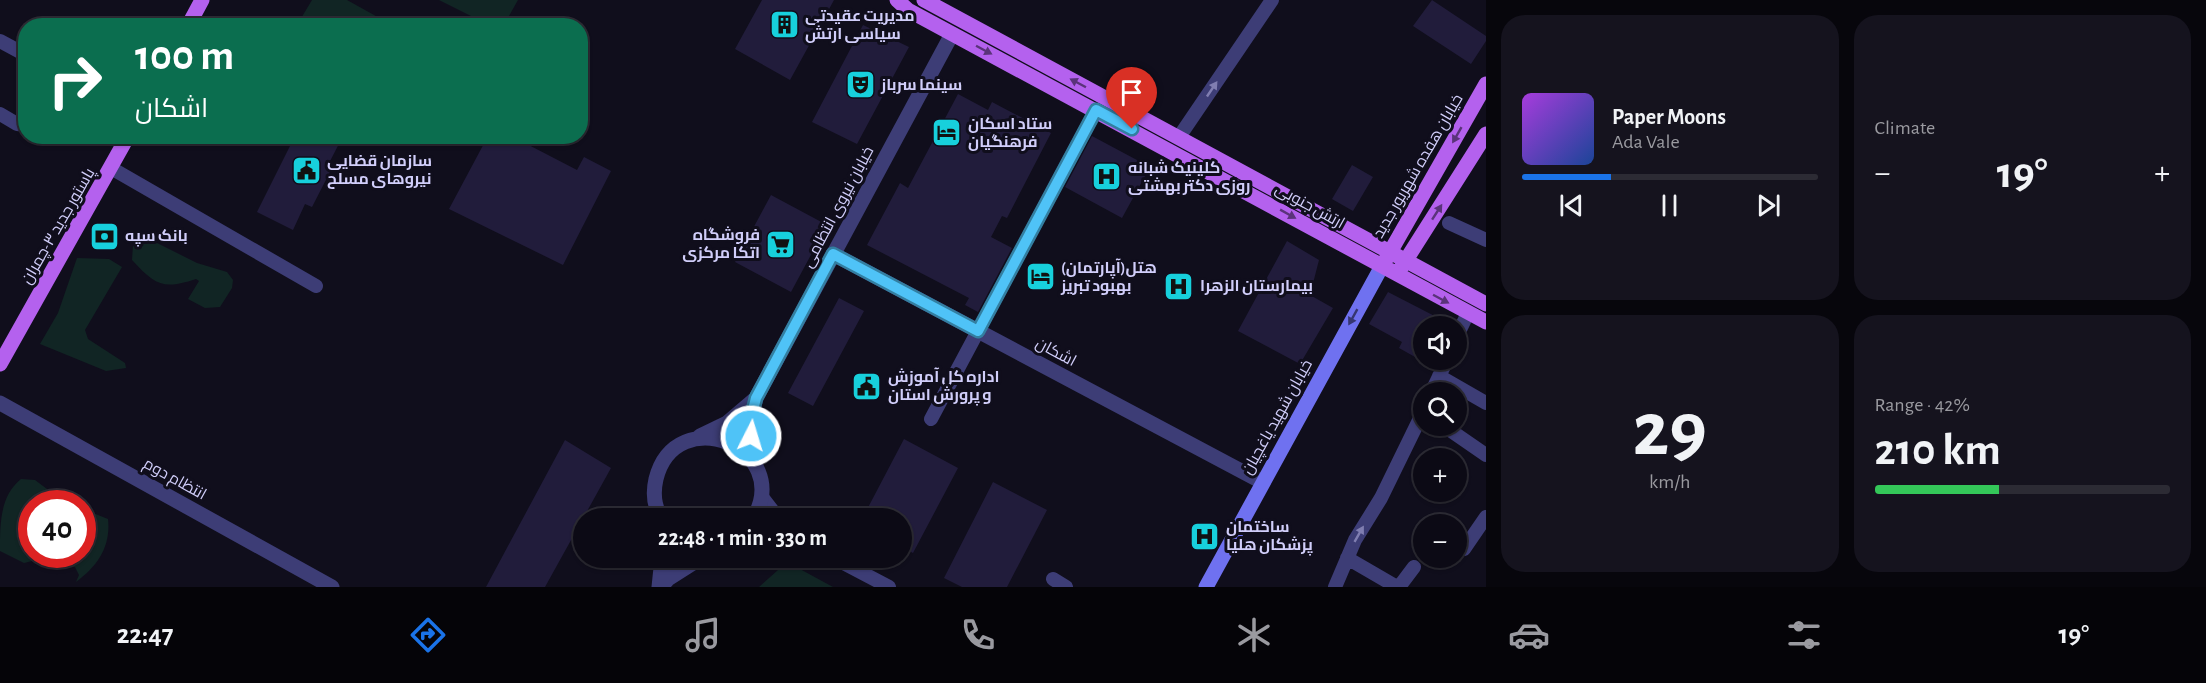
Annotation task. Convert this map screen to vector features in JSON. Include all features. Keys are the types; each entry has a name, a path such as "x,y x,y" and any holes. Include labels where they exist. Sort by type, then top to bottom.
{"main road":[{"path":"192,18 202,0"},
{"name":"ارتش جنوبی","path":"897,0 908,10 1096,110 1386,259 1405,261 1486,303"},
{"name":"ارتش جنوبی","path":"924,0 1179,137 1386,259 1397,275 1486,322"},
{"name":"خیابان هفده شهریور جدید","path":"1386,259 1486,84"},
{"path":"1397,275 1486,134"},
{"name":"پاستور جدید ۳-چمران","path":"0,364 124,144"},
{"name":"خیابان شهید یاغچیان","path":"1206,587 1386,259"}],"street":[{"path":"1179,137 1272,0"},
{"name":"خیابان نیروی انتظامی","path":"762,496 750,422 756,398 952,34"},
{"path":"0,41 18,51"},
{"path":"931,419 1096,110"},
{"path":"0,114 18,124"},
{"path":"111,168 316,286"},
{"path":"1449,223 1486,240"},
{"name":"اشکان","path":"833,254 1262,482"},
{"path":"1436,382 1442,370"},
{"path":"1439,376 1486,403"},
{"name":"خیابان نیروی انتظامی","path":"657,508 654,486 658,471 666,458 677,447 727,423 756,398"},
{"name":"انتظام دوم","path":"0,403 333,587"},
{"path":"1335,587 1347,558 1381,498 1413,432"},
{"path":"1458,436 1486,455"},
{"path":"691,440 706,437 735,444 756,466"},
{"path":"757,508 762,496"},
{"path":"762,496 770,508"},
{"path":"1467,545 1486,517"},
{"path":"1347,558 1398,587 1413,567"},
{"path":"660,587 661,568"},
{"path":"660,587 685,568"},
{"path":"853,568 889,587"},
{"path":"1053,579 1066,587"}],"green space":[{"path":"312,0 347,0 379,18 301,18"},
{"path":"439,0 518,0 508,18 475,18"},
{"path":"147,238 197,263 227,272 233,280 232,288 220,307 205,308 188,299 199,281 196,279 167,284 160,283 147,275 132,260 133,245"},
{"path":"77,258 109,259 122,267 85,330 88,339 125,363 126,368 106,371 40,344 58,313"},
{"path":"21,479 35,480 47,490 18,490 18,560 0,551 1,520 5,502"},
{"path":"96,514 108,519 105,547 97,562"},
{"path":"76,568 92,568 76,582 79,575"},
{"path":"780,568 798,568 833,587 759,587"}],"building":[{"name":"مدیریت عقیدتی سیاسی ارتش","path":"762,0 834,0 790,80 735,49"},
{"path":"1432,0 1486,36 1486,41 1471,64 1413,26"},
{"name":"سینما سرباز","path":"863,25 909,47 857,144 812,122"},
{"path":"958,94 988,110 992,102 1051,133 1007,218 1002,216 991,237 1012,248 978,312 965,305 969,298 867,245 900,183 908,188"},
{"name":"کلینیک شبانه روزی دکتر بهشتی","path":"1092,136 1150,167 1122,218 1065,187"},
{"path":"291,144 339,144 327,167 331,170 312,207 305,204 293,230 257,212"},
{"path":"484,144 527,144 577,170 584,157 611,171 563,265 449,209"},
{"path":"1352,165 1373,177 1353,211 1332,199"},
{"name":"فروشگاه اتکا مرکزی","path":"771,195 827,225 791,292 735,262"},
{"path":"1287,241 1319,260 1310,295 1333,308 1300,364 1238,331"},
{"path":"1388,292 1435,316 1413,316 1413,356 1399,348 1402,342 1369,324"},
{"path":"839,298 864,311 813,406 788,393"},
{"path":"904,439 958,468 913,553 912,508 868,508"},
{"path":"565,440 611,468 589,508 573,508 573,537 545,587 486,587"},
{"path":"993,482 1047,510 1007,587 962,587 944,578"}],"place":[{"name":"مدیریت عقیدتی سیاسی ارتش","path":"784,25"},
{"name":"سینما سرباز","path":"860,85"},
{"name":"ستاد اسکان فرهنگیان","path":"947,133"},
{"name":"سازمان قضایی نیروهای مسلح","path":"306,170"},
{"name":"کلینیک شبانه روزی دکتر بهشتی","path":"1107,177"},
{"name":"بانک سپه","path":"104,236"},
{"name":"فروشگاه اتکا مرکزی","path":"781,244"},
{"name":"هتل(آپارتمان) بهبود تبریز","path":"1040,277"},
{"name":"بیمارستان الزهرا","path":"1179,286"},
{"name":"اداره کل آموزش و پرورش استان","path":"867,386"},
{"name":"ساختمان پزشکان هلیا","path":"1205,536"}],"route":[{"path":"751,436 750,422 756,398 833,254 978,331 1096,110 1132,129"}]}
